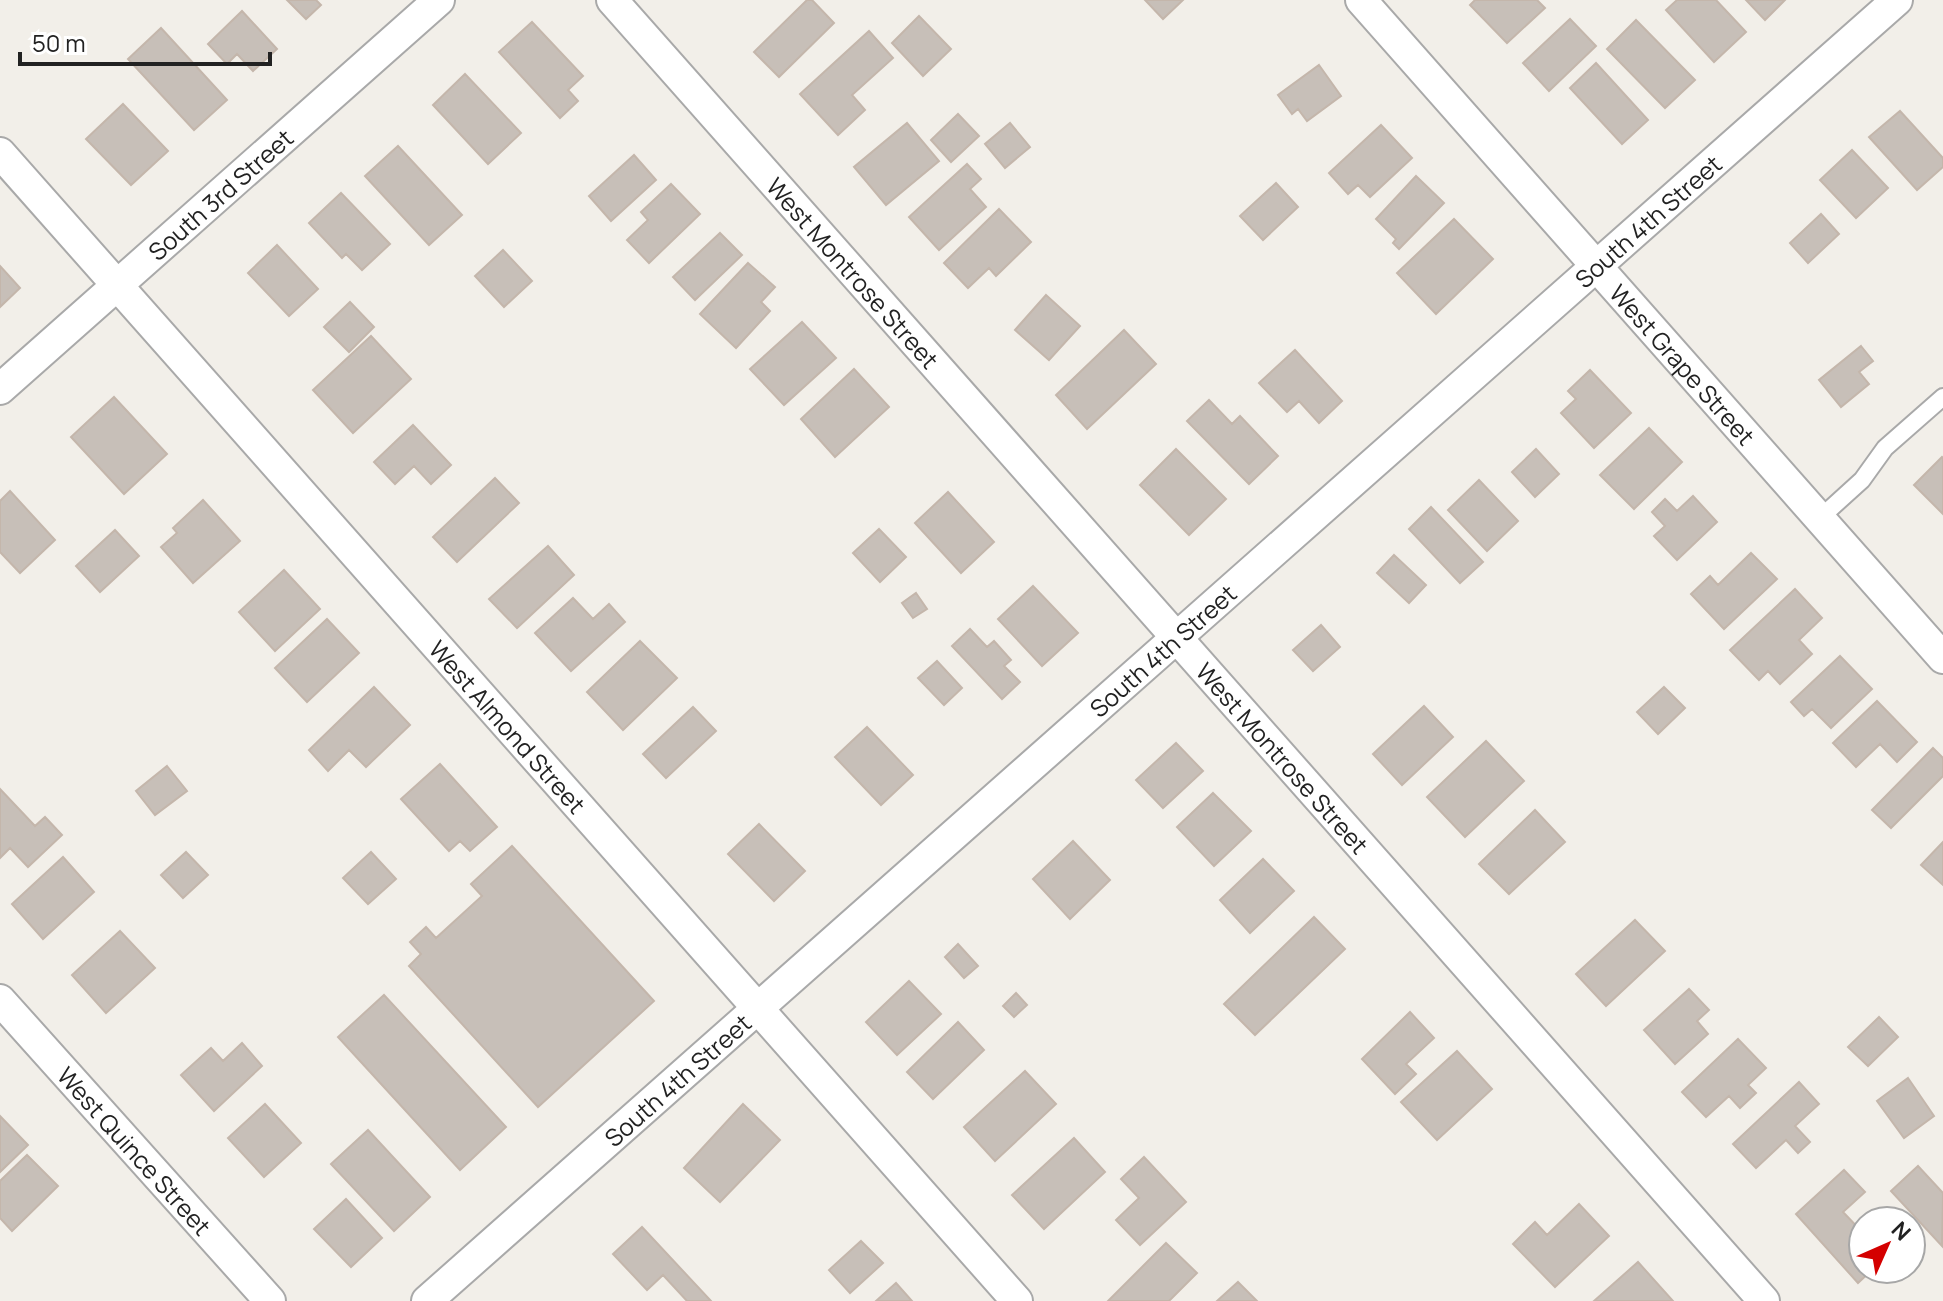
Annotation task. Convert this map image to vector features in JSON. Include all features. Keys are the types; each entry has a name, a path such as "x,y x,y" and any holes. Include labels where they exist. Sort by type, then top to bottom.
{"street":[{"name":"South 3rd Street","path":"0,389 439,0"},
{"name":"West Montrose Street","path":"612,0 1764,1301"},
{"name":"West Grape Street","path":"1361,0 1943,658"},
{"name":"South 4th Street","path":"427,1301 1897,0"},
{"name":"West Almond Street","path":"0,153 1017,1301"},
{"name":"West Quince Street","path":"0,1000 270,1301"}],"lane":[{"path":"1819,519 1862,480 1885,448 1943,397"}],"building":[{"path":"287,0 316,0 321,5 306,19"},
{"path":"807,0 812,0 834,23 779,77 754,52"},
{"path":"1145,0 1183,0 1163,19"},
{"path":"1475,0 1537,0 1545,8 1507,43 1470,5"},
{"path":"1677,0 1716,0 1746,32 1714,62 1666,10"},
{"path":"1746,0 1785,0 1765,20"},
{"path":"242,11 277,49 253,71 237,54 227,64 208,44"},
{"path":"919,16 951,49 923,76 892,43"},
{"path":"1570,19 1596,46 1549,91 1523,63"},
{"path":"1636,20 1695,80 1665,108 1607,49"},
{"path":"532,22 583,76 568,90 578,101 560,118 499,52"},
{"path":"161,28 227,100 194,130 128,59"},
{"path":"869,31 893,58 852,95 865,110 838,135 800,94"},
{"path":"1596,63 1648,120 1622,144 1570,88"},
{"path":"1319,65 1341,96 1307,121 1298,109 1292,114 1278,95"},
{"path":"465,74 521,133 488,164 433,105"},
{"path":"123,104 168,151 131,185 86,139"},
{"path":"1900,111 1943,158 1943,167 1917,190 1869,137"},
{"path":"958,114 979,136 951,162 931,140"},
{"path":"907,123 939,161 886,205 854,167"},
{"path":"1010,123 1030,147 1005,168 985,144"},
{"path":"1381,125 1412,158 1370,197 1358,185 1348,194 1329,173"},
{"path":"398,146 462,215 429,245 365,176"},
{"path":"1852,150 1888,188 1856,218 1820,180"},
{"path":"634,155 656,180 611,221 589,196"},
{"path":"967,164 981,179 970,189 986,207 939,250 909,217"},
{"path":"1416,176 1444,203 1399,249 1393,243 1396,239 1376,219"},
{"path":"1276,183 1298,207 1263,240 1240,216"},
{"path":"671,184 700,214 649,263 627,240 648,220 641,212"},
{"path":"341,193 390,244 362,270 346,254 342,258 309,223"},
{"path":"999,209 1031,242 996,276 989,268 968,288 944,263"},
{"path":"1821,214 1839,234 1808,263 1790,243"},
{"path":"1454,219 1493,259 1436,314 1397,273"},
{"path":"720,233 742,255 695,300 673,277"},
{"path":"277,245 318,289 289,316 248,273"},
{"path":"503,250 532,281 504,307 475,276"},
{"path":"748,263 775,287 761,302 770,311 736,348 700,314"},
{"path":"0,266 20,288 0,307"},
{"path":"1046,295 1080,326 1049,360 1015,330"},
{"path":"350,302 374,327 349,352 324,327"},
{"path":"802,322 836,358 784,405 750,369"},
{"path":"1124,330 1156,364 1087,429 1056,395"},
{"path":"371,336 411,379 353,433 313,390"},
{"path":"1861,346 1873,361 1859,372 1869,384 1841,407 1819,380"},
{"path":"1295,350 1342,401 1319,423 1299,401 1287,412 1259,383"},
{"path":"854,369 889,407 835,457 801,419"},
{"path":"1590,370 1631,413 1594,448 1561,413 1576,399 1568,391"},
{"path":"114,397 167,454 124,494 71,437"},
{"path":"1209,400 1232,424 1240,416 1278,456 1249,484 1187,421"},
{"path":"413,425 451,465 431,484 414,466 395,484 374,462"},
{"path":"1649,428 1682,462 1634,509 1600,475"},
{"path":"1176,449 1226,499 1189,535 1140,485"},
{"path":"1536,449 1559,474 1535,497 1512,472"},
{"path":"1943,458 1943,514 1914,485"},
{"path":"495,478 519,503 457,562 433,537"},
{"path":"1479,480 1518,521 1487,551 1448,510"},
{"path":"10,491 55,540 20,573 0,552 0,501"},
{"path":"948,492 994,542 961,573 915,523"},
{"path":"1693,496 1717,522 1677,560 1654,536 1665,526 1652,512 1665,499 1677,511"},
{"path":"203,500 240,541 193,583 161,547 177,533 173,528"},
{"path":"1431,507 1483,562 1460,583 1409,529"},
{"path":"879,529 906,557 880,582 853,553"},
{"path":"115,530 139,556 100,592 76,566"},
{"path":"548,546 574,575 517,628 489,599"},
{"path":"1751,553 1777,579 1724,629 1691,594 1710,576 1718,585"},
{"path":"1394,555 1426,585 1409,603 1377,573"},
{"path":"284,570 320,609 275,651 239,612"},
{"path":"1033,586 1078,633 1042,666 998,619"},
{"path":"1795,589 1822,618 1799,640 1812,654 1780,684 1768,671 1759,680 1730,650"},
{"path":"916,593 927,609 913,618 902,603"},
{"path":"573,598 593,619 609,604 625,622 571,671 535,633"},
{"path":"327,619 359,653 307,702 275,668"},
{"path":"1321,625 1340,647 1313,671 1293,650"},
{"path":"970,629 987,647 994,641 1011,660 1004,666 1020,682 1002,699 952,646"},
{"path":"640,641 677,678 623,730 587,692"},
{"path":"1840,656 1872,689 1831,728 1812,709 1804,716 1791,702"},
{"path":"937,661 962,688 944,705 918,678"},
{"path":"374,687 410,725 366,767 349,750 328,771 309,750"},
{"path":"1664,687 1685,708 1658,734 1637,712"},
{"path":"1877,701 1917,742 1897,762 1880,744 1856,767 1833,743"},
{"path":"1424,706 1453,737 1402,785 1373,754"},
{"path":"693,707 716,731 666,778 643,754"},
{"path":"867,727 913,775 881,805 835,757"},
{"path":"1486,741 1524,781 1465,837 1427,797"},
{"path":"1176,743 1203,771 1163,808 1136,780"},
{"path":"1933,748 1943,758 1943,776 1891,828 1872,810"},
{"path":"440,764 497,827 470,851 460,841 449,851 401,799"},
{"path":"167,766 187,791 155,815 136,791"},
{"path":"0,789 35,826 45,817 62,835 28,867 10,848 0,858"},
{"path":"1213,793 1251,831 1214,866 1177,827"},
{"path":"1535,810 1565,842 1509,894 1479,864"},
{"path":"759,824 805,871 774,901 728,854"},
{"path":"1073,841 1110,880 1070,919 1033,879"},
{"path":"1943,842 1943,885 1921,865"},
{"path":"512,846 654,1001 538,1107 409,966 421,954 410,942 426,927 436,938 482,896 471,884"},
{"path":"186,852 208,875 183,898 161,875"},
{"path":"371,852 396,879 368,904 343,878"},
{"path":"63,857 94,892 43,939 12,904"},
{"path":"1263,859 1294,891 1250,933 1220,900"},
{"path":"1314,917 1345,949 1255,1035 1224,1004"},
{"path":"1635,920 1665,951 1606,1006 1576,974"},
{"path":"120,931 155,968 106,1013 72,975"},
{"path":"958,944 978,966 964,978 945,957"},
{"path":"909,981 941,1014 897,1055 866,1022"},
{"path":"1689,989 1709,1010 1697,1021 1708,1034 1675,1064 1644,1030"},
{"path":"1016,993 1027,1005 1014,1017 1003,1006"},
{"path":"384,995 506,1127 460,1170 338,1037"},
{"path":"1410,1012 1434,1038 1406,1064 1416,1074 1395,1094 1362,1059"},
{"path":"1879,1017 1898,1037 1868,1066 1848,1047"},
{"path":"958,1022 984,1050 933,1099 907,1072"},
{"path":"1738,1039 1766,1068 1748,1085 1756,1093 1740,1108 1729,1096 1706,1117 1682,1092"},
{"path":"242,1043 262,1066 214,1111 181,1075 211,1048 223,1061"},
{"path":"1457,1051 1492,1089 1437,1140 1401,1102"},
{"path":"1025,1071 1056,1104 995,1161 964,1127"},
{"path":"1908,1078 1934,1116 1904,1138 1877,1101"},
{"path":"1799,1082 1819,1104 1795,1126 1810,1142 1798,1153 1786,1140 1756,1168 1733,1144"},
{"path":"265,1104 301,1143 264,1177 228,1138"},
{"path":"743,1104 780,1140 720,1202 684,1168"},
{"path":"0,1116 28,1145 0,1172"},
{"path":"368,1130 430,1197 394,1231 331,1164"},
{"path":"1074,1138 1105,1172 1044,1229 1012,1195"},
{"path":"27,1155 58,1186 12,1231 0,1218 0,1181"},
{"path":"1144,1157 1186,1202 1140,1245 1116,1220 1139,1198 1121,1179"},
{"path":"1918,1166 1943,1193 1942,1246 1927,1230 1927,1205 1904,1205 1891,1191"},
{"path":"1844,1170 1865,1192 1847,1205 1843,1212 1847,1216 1847,1271 1796,1214"},
{"path":"346,1199 382,1238 351,1267 314,1229"},
{"path":"1579,1204 1609,1236 1555,1287 1513,1244 1535,1222 1547,1235"},
{"path":"642,1227 711,1301 687,1301 663,1275 647,1290 613,1254"},
{"path":"861,1241 883,1263 850,1293 829,1270"},
{"path":"1166,1243 1197,1273 1169,1301 1108,1301"},
{"path":"1638,1262 1673,1301 1594,1301"},
{"path":"1238,1282 1257,1301 1217,1301"},
{"path":"896,1283 912,1301 876,1301"}]}
